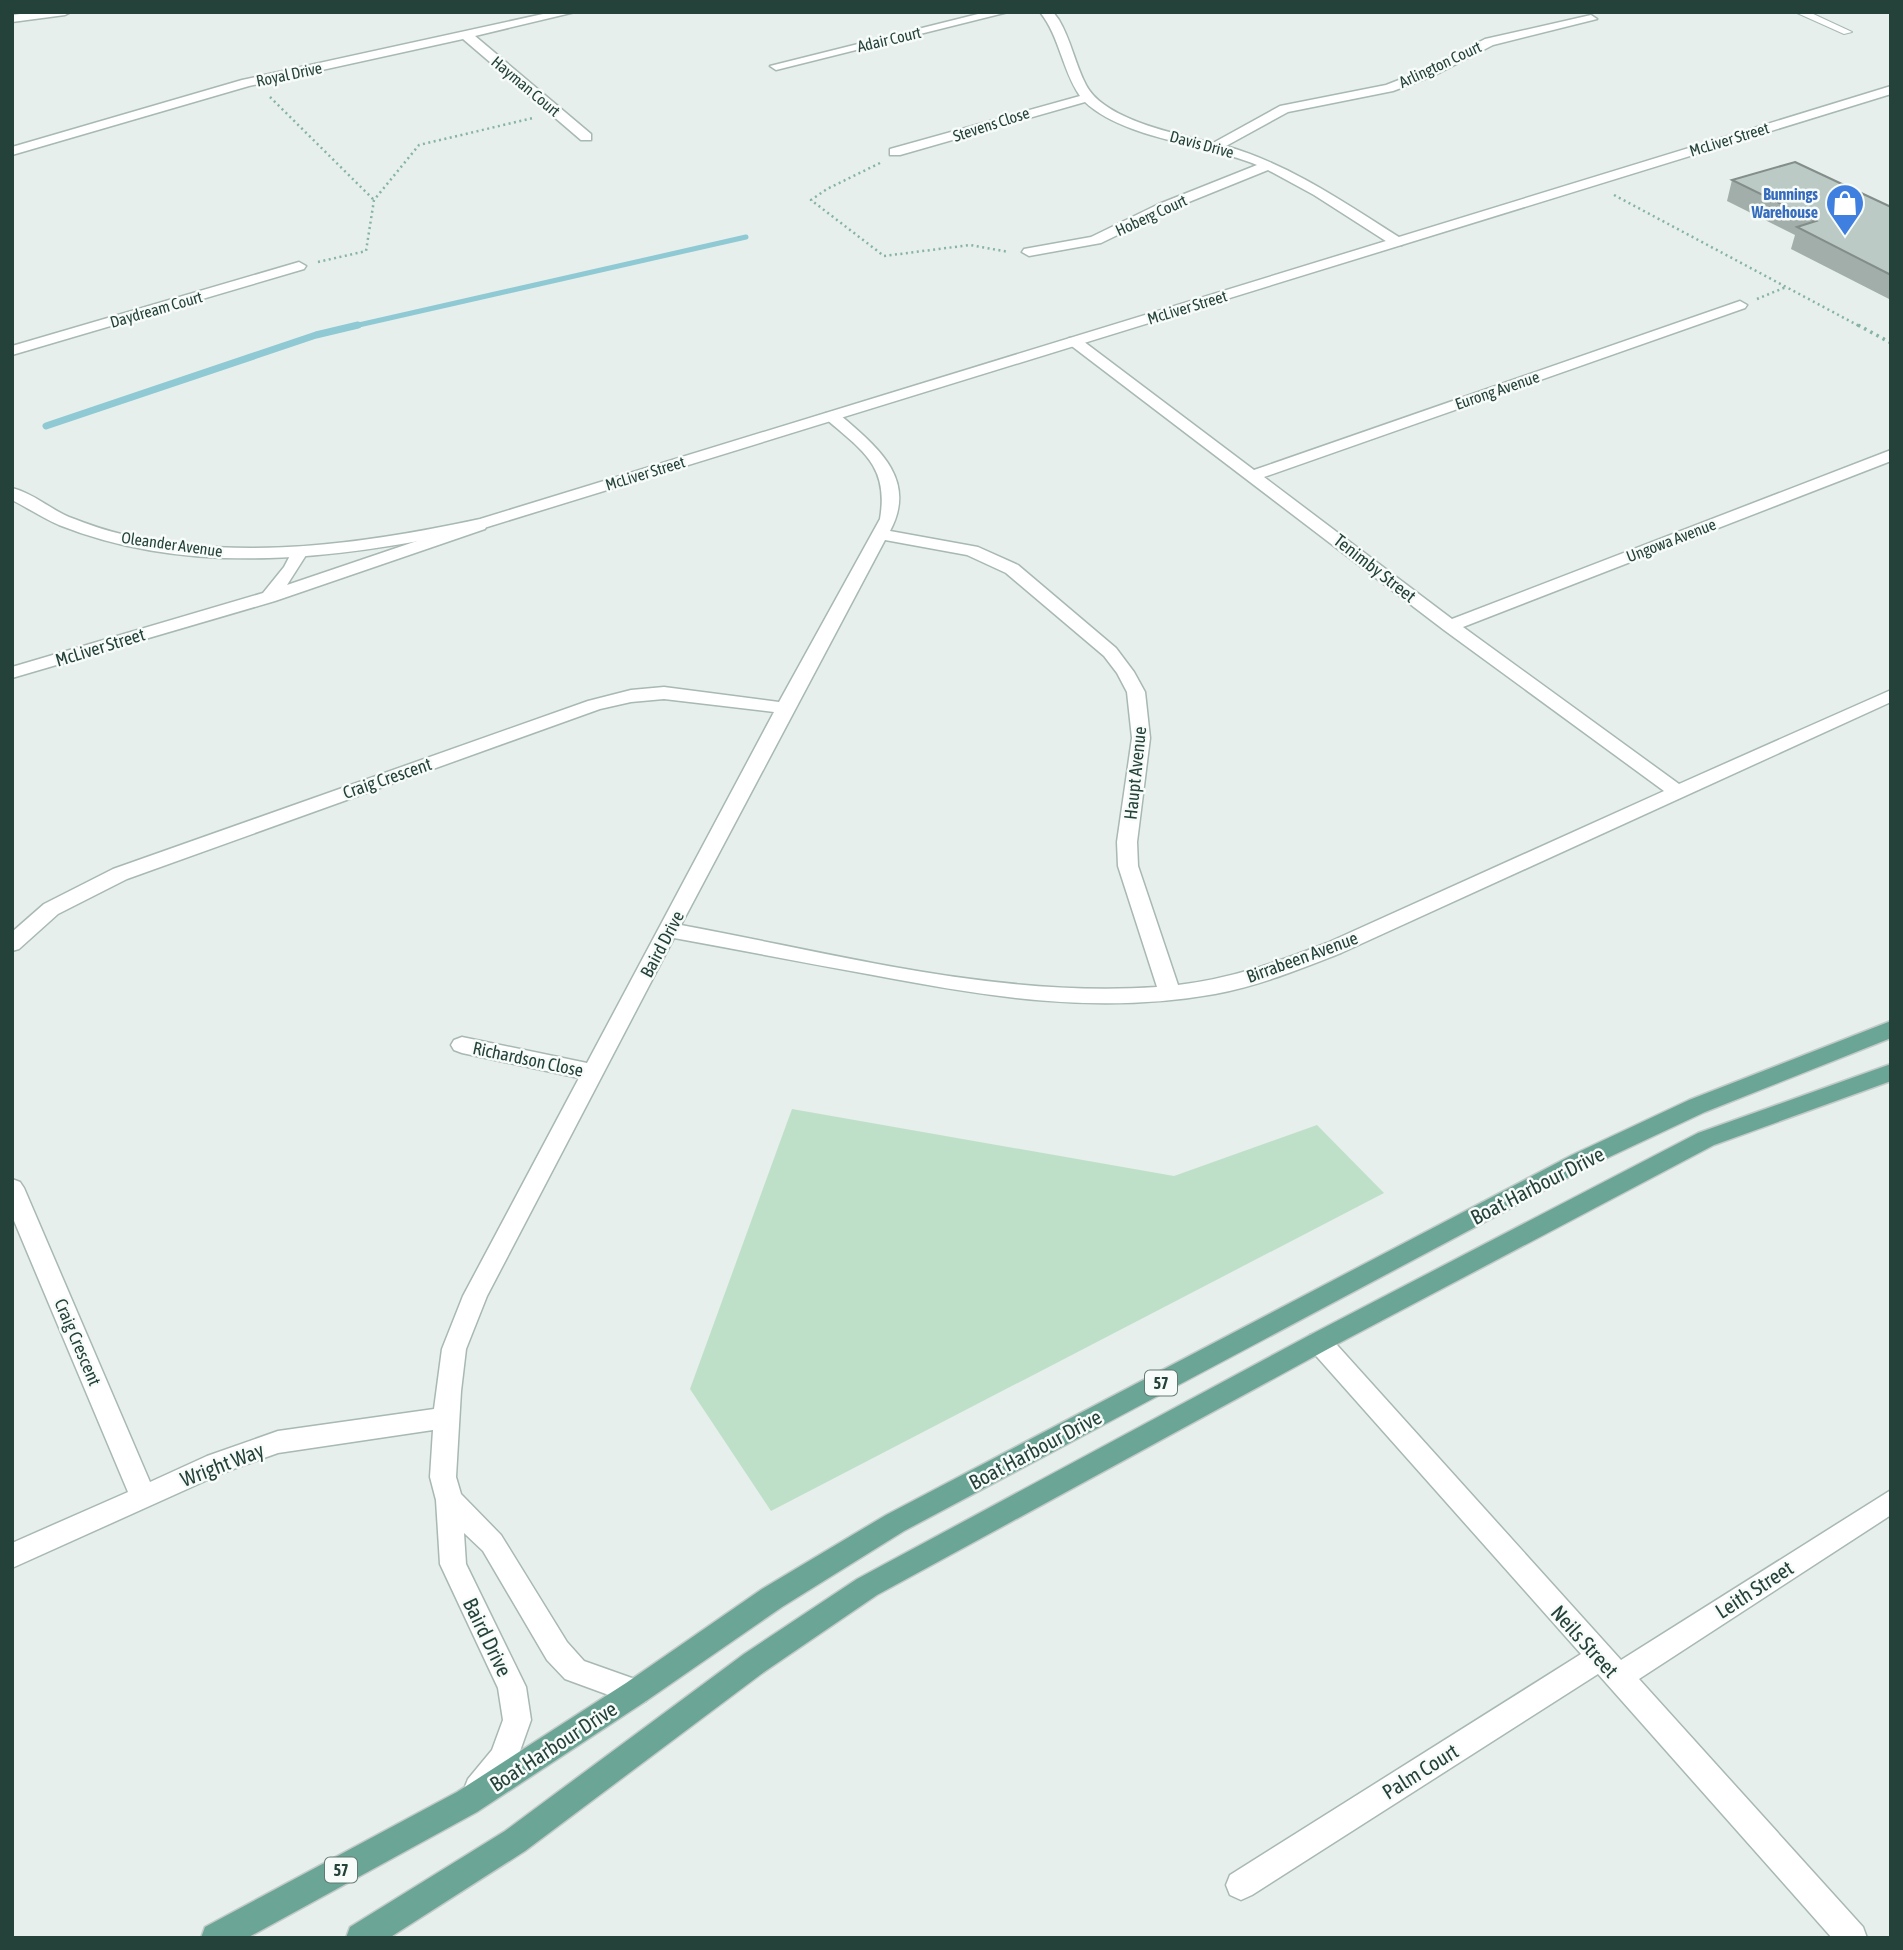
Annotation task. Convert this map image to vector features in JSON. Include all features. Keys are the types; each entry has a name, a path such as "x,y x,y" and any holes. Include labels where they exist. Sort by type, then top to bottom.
{"main road":[{"name":"Boat Harbour Drive","path":"216,1938 467,1802 636,1692 772,1598 894,1523 1580,1161 1697,1106 1891,1029"},
{"name":"Boat Harbour Drive","path":"361,1938 515,1841 754,1663 867,1587 1319,1342 1706,1139 1891,1072"}],"street":[{"path":"12,19 65,12"},
{"name":"Royal Drive","path":"12,152 254,82 569,12"},
{"name":"Adair Court","path":"776,66 1002,12"},
{"path":"1046,12 1055,19 1065,51 1087,98"},
{"name":"Arlington Court","path":"1216,146 1284,109 1389,88 1431,72 1489,42 1591,19"},
{"name":"Hayman Court","path":"466,35 586,136"},
{"name":"McLiver Street","path":"12,673 269,597 392,557 484,523 1891,90"},
{"name":"Davis Drive","path":"1087,98 1115,115 1149,129 1216,146 1269,165 1397,242"},
{"name":"Stevens Close","path":"895,152 968,133 1014,115 1087,98"},
{"name":"Hoberg Court","path":"1029,252 1096,240 1152,212 1269,165"},
{"name":"Daydream Court","path":"12,351 299,266"},
{"name":"Eurong Avenue","path":"1254,475 1740,305"},
{"name":"Tenimby Street","path":"1074,341 1450,626 1678,792"},
{"name":"Baird Drive","path":"467,1802 504,1758 517,1720 512,1687 453,1564 449,1500 443,1477 453,1349 475,1296 785,708 881,534 892,504 892,488 888,474 878,458 832,416"},
{"name":"Ungowa Avenue","path":"1450,626 1891,455"},
{"name":"Oleander Avenue","path":"12,493 32,506 79,528 145,544 217,552 300,552"},
{"name":"McLiver Street","path":"300,552 398,542 484,523"},
{"name":"Haupt Avenue","path":"881,534 972,551 1012,569 1110,652 1125,672 1136,692 1141,738 1127,842 1128,866 1170,993"},
{"path":"269,597 292,568 300,552"},
{"name":"Craig Crescent","path":"12,944 51,909 120,874 594,705 631,696 664,693 785,708"},
{"name":"Birrabeen Avenue","path":"670,930 1009,992 1075,998 1121,998 1170,993 1250,978 1334,948 1891,695"},
{"name":"Richardson Close","path":"462,1045 594,1073"},
{"name":"Craig Crescent","path":"12,1188 143,1496"},
{"name":"Neils Street","path":"1319,1342 1852,1938"},
{"name":"Wright Way","path":"12,1556 216,1464 278,1442 446,1418"},
{"path":"449,1500 492,1543 557,1651 575,1671 636,1692"},
{"name":"Leith Street","path":"1609,1667 1891,1501"},
{"name":"Palm Court","path":"1241,1885 1609,1667"}],"lane":[{"path":"1800,12 1847,32"}],"path":[{"path":"254,82 374,200"},
{"path":"299,266 366,251 374,200 419,145 557,113"},
{"path":"895,152 872,170 820,192 811,200 884,256 970,245 997,252 1029,252"},
{"path":"1612,194 1891,343"},
{"path":"1740,305 1786,288"}],"green space":[{"path":"792,1109 1174,1176 1317,1125 1384,1193 771,1511 690,1389"}],"building":[{"path":"1795,162 1891,207 1891,275 1797,227 1816,221 1732,180"}],"waterway":[{"path":"350,327 746,237"},
{"path":"46,426 316,335 358,325"}],"place":[{"name":"Bunnings Warehouse","path":"1845,237"}]}
